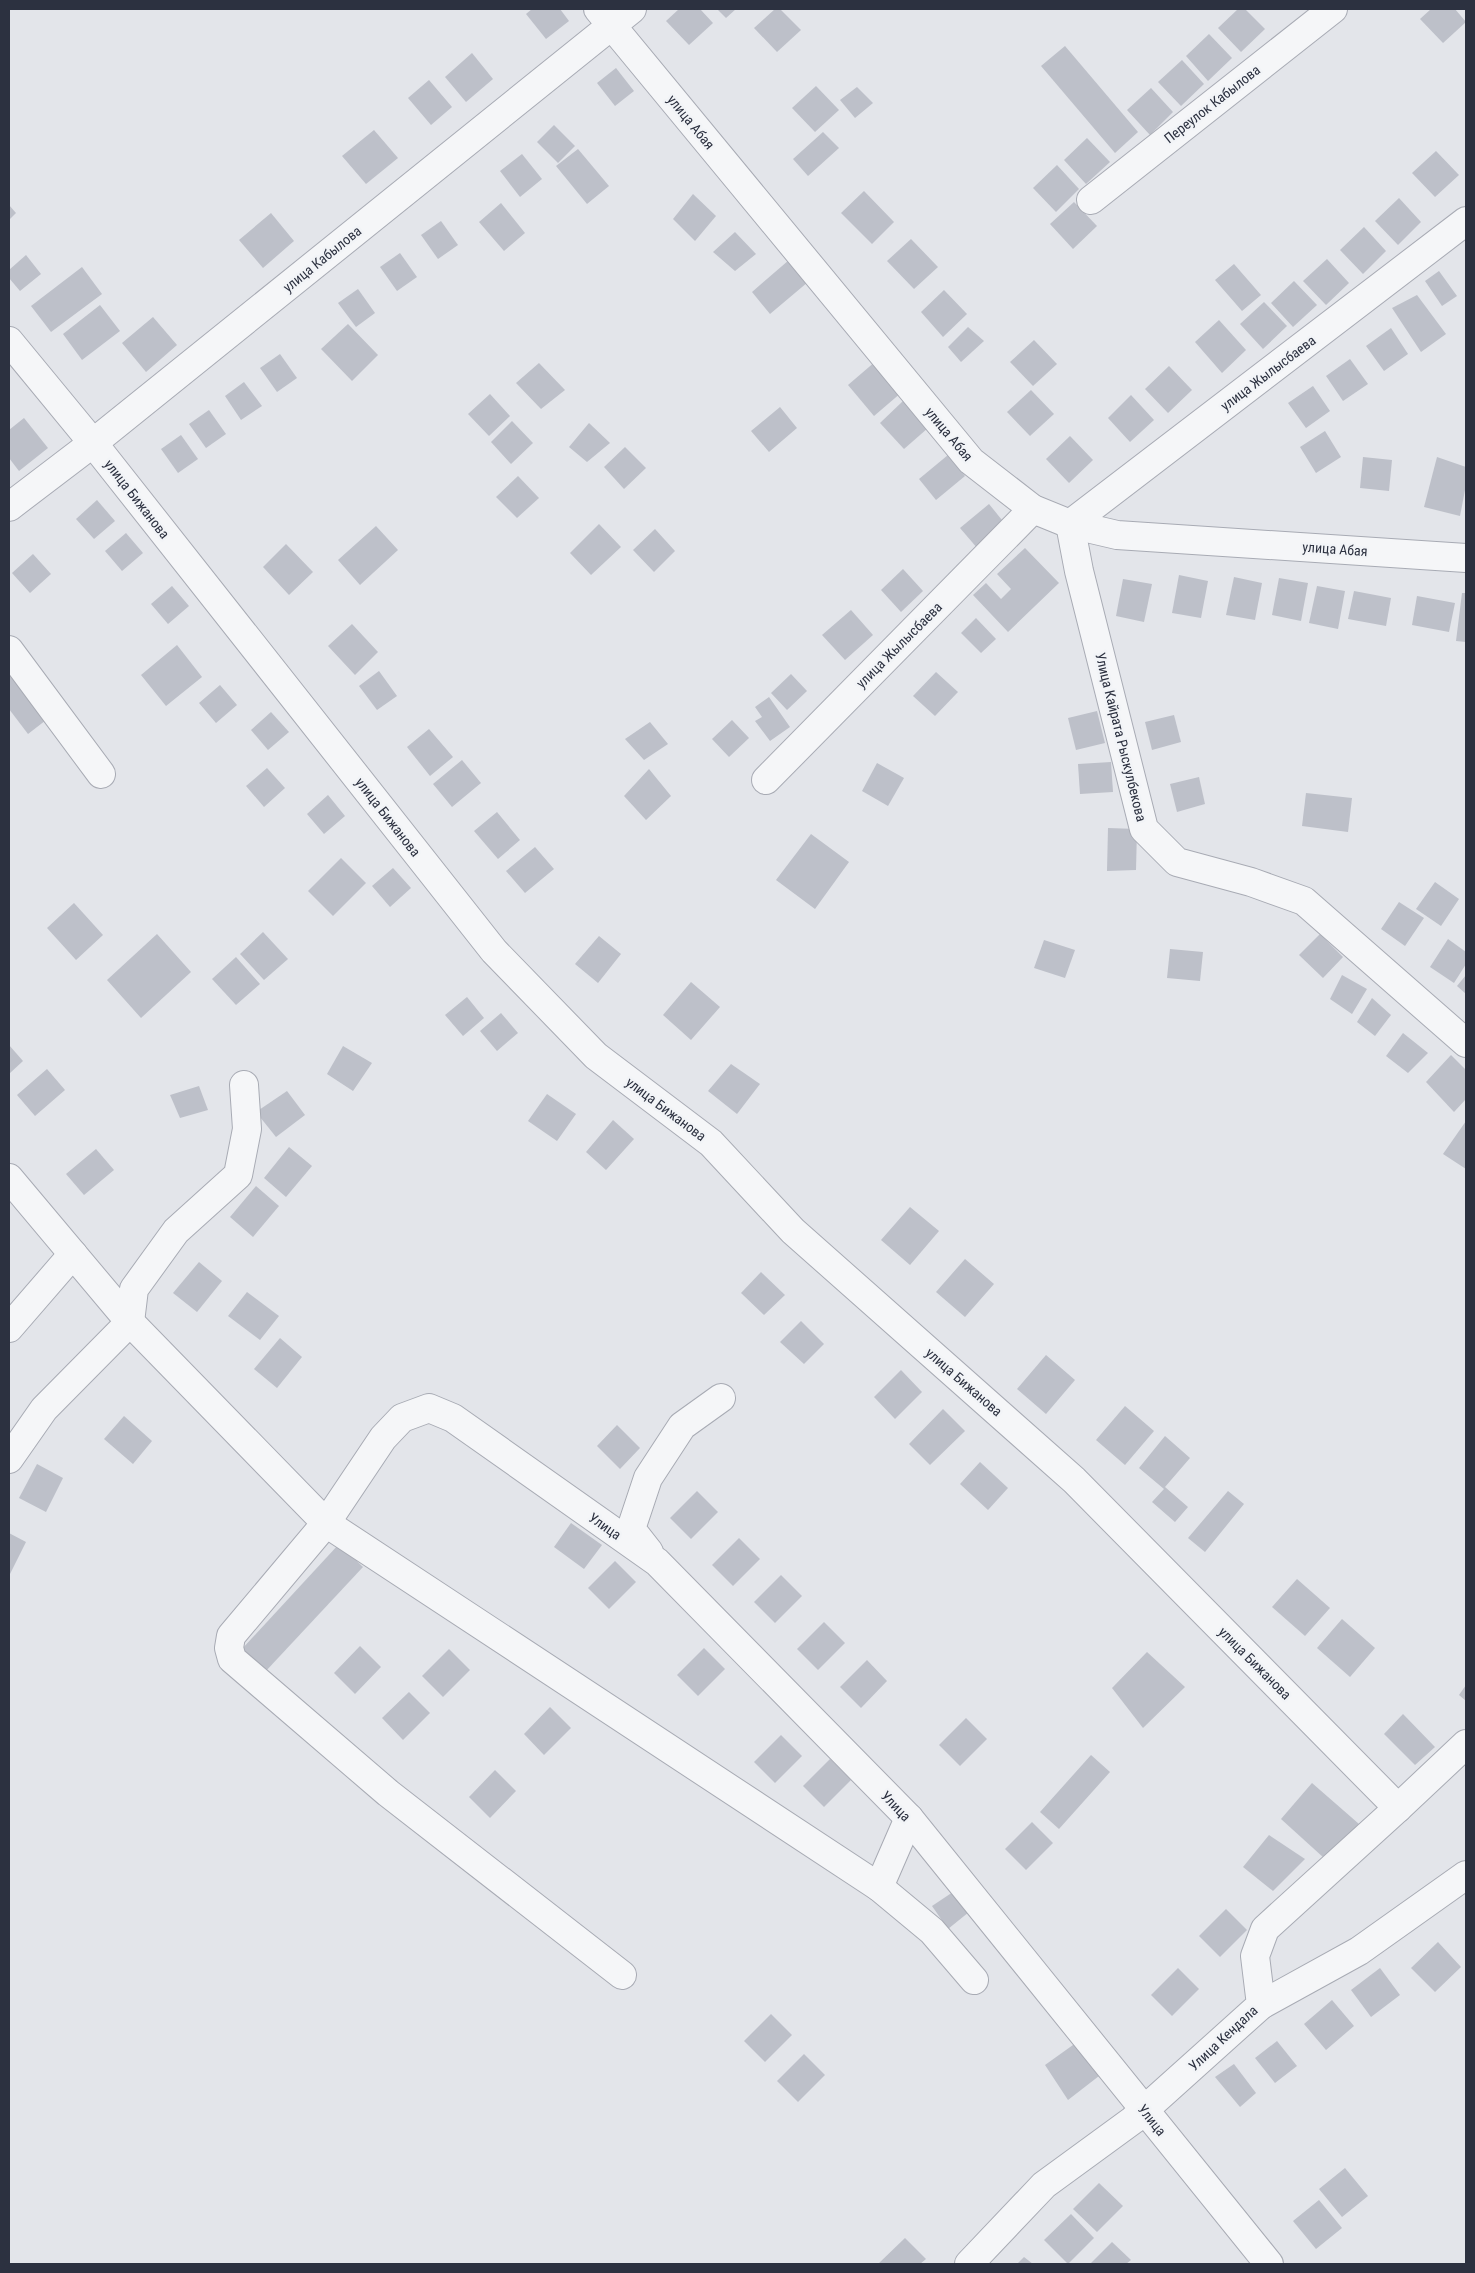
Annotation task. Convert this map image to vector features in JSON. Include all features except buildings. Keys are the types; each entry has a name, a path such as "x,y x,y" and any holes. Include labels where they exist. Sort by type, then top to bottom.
{"street":[{"name":"Переулок Кабылова","path":"1091,200 1333,9"},
{"name":"улица Кабылова","path":"9,507 93,443 614,14"},
{"name":"улица Абая","path":"614,14 972,461 1033,509 1070,524 1117,534 1466,558"},
{"name":"улица Жылысбаева","path":"1070,524 1466,221"},
{"name":"улица Бижанова","path":"9,341 93,443 494,951 596,1056 711,1143 792,1231 1074,1480 1398,1808"},
{"name":"улица Жылысбаева","path":"766,780 1033,509"},
{"name":"Улица Кайрата Рыскулбекова","path":"1070,524 1079,571 1144,829 1177,862 1251,882 1304,901 1466,1043"},
{"path":"9,650 102,774"},
{"path":"9,1459 44,1409 130,1322 134,1289 176,1231 238,1176 247,1129 244,1085"},
{"path":"9,1178 130,1322 326,1523 878,1887 932,1931 974,1980"},
{"path":"9,1328 72,1254"},
{"path":"657,1562 631,1529 648,1478 682,1426 721,1398"},
{"name":"Улица","path":"622,1975 388,1793 232,1660 229,1648 230,1636 326,1523 383,1438 402,1418 429,1408 453,1418 657,1562 909,1818 1269,2264"},
{"name":"Улица Кендала","path":"969,2264 1044,2185 1133,2120 1261,2005 1255,1956 1265,1928 1466,1744"},
{"path":"878,1887 909,1818"},
{"path":"1261,2005 1359,1951 1466,1874"}]}
